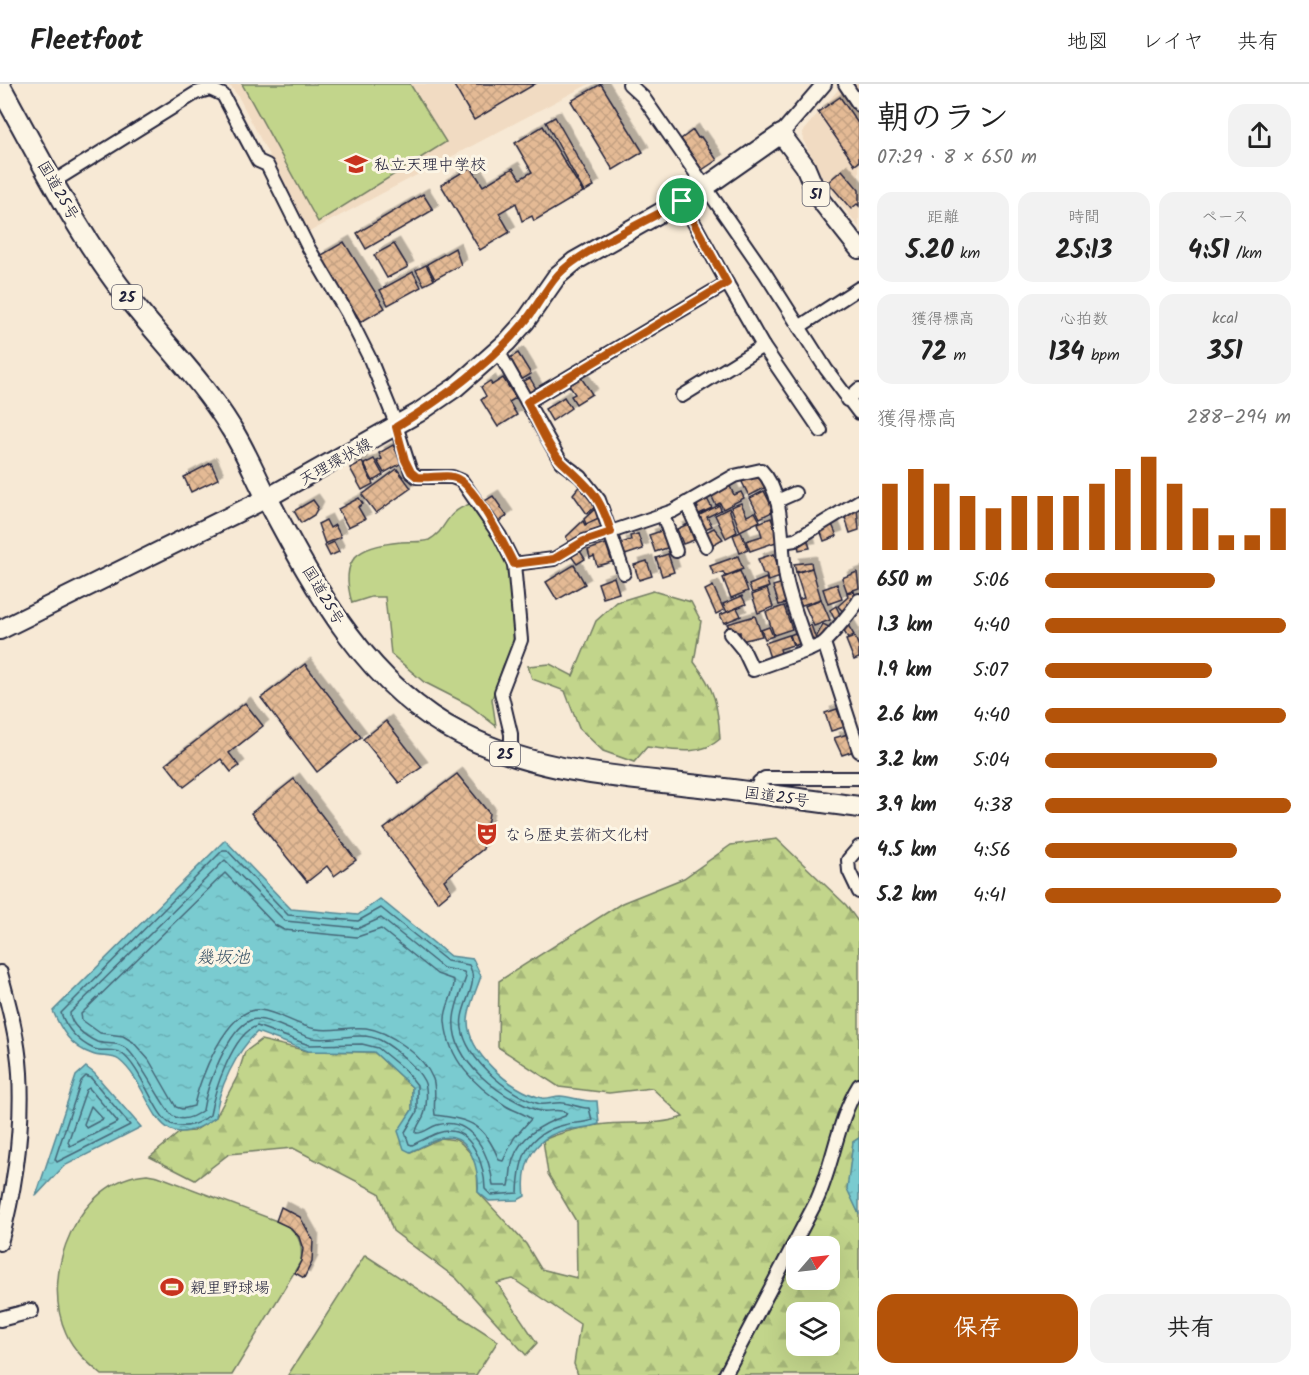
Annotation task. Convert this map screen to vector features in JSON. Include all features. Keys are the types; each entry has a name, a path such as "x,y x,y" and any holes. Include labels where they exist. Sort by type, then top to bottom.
{"highway":[{"name":"国道25号","path":"0,87 53,182 118,286 231,427 267,498 340,624 363,655 422,710 459,733 511,757 607,777 859,807"}],"main road":[{"name":"天理環状線","path":"0,630 267,498 396,427 436,402 498,351 525,322 557,276 570,265 704,188 781,134"},
{"name":"51","path":"781,134 805,166 818,197 859,249"}],"street":[{"path":"629,84 643,97 847,400 859,413"},
{"path":"781,134 824,84"},
{"path":"845,84 859,105"},
{"path":"53,182 196,93 210,89 224,95 258,161 267,165 308,247 347,313 370,359 411,472 417,477 452,477 462,481 500,536 514,564 521,640 501,692 511,734 511,757"},
{"path":"682,201 764,346 821,431"},
{"path":"527,402 727,283"},
{"path":"799,327 859,288"},
{"path":"682,396 764,346"},
{"path":"498,351 561,462 581,477 599,500 624,573"},
{"path":"847,400 859,389"},
{"path":"514,564 554,559 584,541 663,515 734,476 761,470 777,501 786,577 808,650"},
{"path":"777,501 795,493"},
{"path":"783,542 795,540 859,501"},
{"path":"686,503 706,546"},
{"path":"663,515 676,551"},
{"path":"730,634 744,651 753,670 824,643 835,627 857,606 859,600"},
{"path":"824,643 859,751"},
{"path":"757,794 759,782 765,778 859,778"},
{"path":"859,848 848,860 849,871 859,891"},
{"path":"0,973 10,1010 20,1074 16,1166 11,1202 0,1243"},
{"path":"725,1375 821,1192 829,1174 842,1117 859,1085"},
{"path":"0,1319 31,1311"}],"shaded area":[{"name":"私立天理中学校","path":"223,84 589,84 309,232 238,96 231,87"},
{"path":"843,84 859,84 859,227 828,188 803,140 802,132"}],"green space":[{"name":"私立天理中学校","path":"242,84 410,84 446,142 318,222"},
{"path":"470,504 507,557 514,623 513,646 503,666 492,699 496,726 469,705 424,682 391,654 385,597 371,597 352,603 349,588 350,565 363,551 386,544 429,540 439,532 455,512"},
{"path":"653,591 691,602 701,621 694,662 711,689 718,716 720,739 712,745 695,750 676,751 647,747 634,762 603,751 579,728 565,691 532,679 528,666 550,664 573,676 596,621 617,602"},
{"path":"777,839 846,905 859,923 859,1138 853,1142 848,1189 859,1214 859,1375 578,1375 574,1364 580,1324 513,1279 497,1283 537,1343 526,1355 457,1279 393,1231 379,1193 293,1148 229,1154 195,1180 150,1157 180,1132 194,1131 216,1117 237,1077 245,1052 261,1040 308,1051 374,1052 412,1087 412,1110 407,1118 411,1152 441,1138 456,1140 462,1144 473,1156 477,1169 478,1192 526,1244 541,1269 577,1278 576,1221 548,1174 543,1140 598,1125 662,1122 683,1117 652,1088 609,1093 559,1087 498,1047 499,981 622,903 684,878 731,845"},
{"name":"親里野球場","path":"147,1174 158,1176 282,1223 298,1238 301,1261 232,1375 102,1375 77,1351 66,1333 59,1309 58,1284 62,1258 70,1233 84,1211 101,1193 123,1180"},
{"path":"365,1255 498,1341 476,1375 288,1375"}],"water":[{"name":"幾坂池","path":"225,840 291,909 358,915 380,899 450,956 473,959 481,976 471,1004 468,1021 475,1046 483,1058 505,1079 530,1094 542,1098 560,1096 597,1101 599,1124 566,1130 545,1139 537,1146 528,1163 524,1185 525,1196 518,1200 489,1201 478,1192 477,1174 472,1155 460,1141 451,1137 441,1138 410,1152 404,1149 398,1131 412,1110 412,1087 374,1052 308,1051 257,1032 242,1050 229,1072 220,1095 216,1117 195,1129 179,1132 166,1127 157,1117 131,1073 119,1060 95,1055 78,1047 63,1031 53,1011"},
{"path":"86,1067 94,1073 141,1127 64,1166 36,1196 76,1076"},
{"path":"859,1138 859,1214 847,1189 853,1142"}],"building":[{"path":"453,84 535,84 474,120"},
{"path":"601,84 643,152 613,170 571,101"},
{"path":"840,97 859,125 859,162 855,165 818,112"},
{"path":"555,117 594,186 584,192 546,122"},
{"path":"543,126 583,192 534,221 532,216 522,221 516,203 499,213 510,232 480,250 441,185 471,167 483,186 513,168 520,179 532,172 515,143"},
{"path":"693,130 698,138 701,137 717,160 702,170 681,139"},
{"path":"842,170 859,190 859,206 857,204 851,209 828,182"},
{"path":"423,194 433,210 366,249 357,233"},
{"path":"344,242 385,308 361,322 320,256"},
{"path":"394,244 408,267 387,278 374,255"},
{"path":"455,248 461,265 435,279 427,264"},
{"path":"426,265 434,280 424,285 416,270"},
{"path":"413,272 421,287 388,305 380,290"},
{"path":"518,353 531,374 521,380 508,359"},
{"path":"580,376 592,394 576,404 571,396 575,394 568,384"},
{"path":"503,378 516,398 509,402 517,415 498,427 481,400 486,396 481,387 490,381 492,385"},
{"path":"530,378 538,392 528,398 520,383"},
{"path":"564,397 571,408 552,421 545,409"},
{"path":"393,445 402,463 384,473 377,461 382,459 379,453"},
{"path":"374,459 383,475 373,481 364,464"},
{"path":"362,462 373,484 362,490 350,468"},
{"path":"211,463 218,479 191,492 184,477"},
{"path":"397,469 411,488 376,513 362,495"},
{"path":"759,473 766,487 749,496 742,482"},
{"path":"728,482 734,495 741,492 744,498 723,509 720,503 716,505 709,491"},
{"path":"581,484 597,505 587,514 573,494"},
{"path":"764,491 774,511 760,518 750,498"},
{"path":"493,496 507,516 497,523 483,502"},
{"path":"706,497 712,508 697,515 694,510 698,508 695,503"},
{"path":"359,498 363,504 358,507 365,519 348,527 338,509"},
{"path":"313,500 318,507 314,515 301,523 294,511"},
{"path":"741,503 747,516 755,512 760,521 740,531 731,507"},
{"path":"719,505 721,510 707,517 712,526 703,530 696,517"},
{"path":"597,507 603,516 586,524 584,519"},
{"path":"729,508 737,532 726,538 715,515"},
{"path":"857,509 859,530 850,533 844,514"},
{"path":"601,518 606,529 569,543 566,537 583,521 585,525"},
{"path":"771,518 779,541 750,551 746,541 762,536 758,523"},
{"path":"326,520 330,528 335,525 341,537 325,544 318,524"},
{"path":"831,522 837,536 824,541 819,527"},
{"path":"688,524 694,540 683,544 677,529"},
{"path":"714,528 723,539 710,546 704,533"},
{"path":"664,530 670,547 655,552 649,535"},
{"path":"741,532 748,550 740,553 733,535"},
{"path":"638,534 643,549 625,555 621,543 631,540 630,536"},
{"path":"807,538 810,548 799,550 797,541"},
{"path":"334,542 339,552 330,556 325,546"},
{"path":"606,544 612,562 597,566 594,556 590,558 588,550"},
{"path":"580,551 585,559 577,564 571,556"},
{"path":"668,554 674,572 662,576 656,558"},
{"path":"774,554 781,577 768,581 758,559"},
{"path":"738,556 743,569 725,576 723,572 714,575 710,566"},
{"path":"647,561 652,576 639,580 634,565"},
{"path":"811,562 812,568 796,572 794,564"},
{"path":"574,565 585,584 557,600 546,582"},
{"path":"812,568 821,599 799,606 797,600 804,598 796,573"},
{"path":"740,571 748,591 731,598 723,578"},
{"path":"857,572 859,588 847,592 842,578"},
{"path":"614,577 619,593 603,598 598,583"},
{"path":"766,578 769,587 752,593 749,585"},
{"path":"783,583 789,602 779,605 773,586"},
{"path":"837,584 842,599 828,604 823,589"},
{"path":"713,586 724,610 716,614 705,590"},
{"path":"767,589 773,607 758,613 752,595"},
{"path":"854,591 857,602 844,613 838,606 848,597 847,593"},
{"path":"742,596 746,604 727,612 723,604"},
{"path":"821,599 830,620 814,626 805,606"},
{"path":"784,606 792,629 774,635 766,612"},
{"path":"836,606 841,617 835,620 830,610"},
{"path":"737,608 741,616 724,623 720,615"},
{"path":"755,616 762,636 741,641 740,632 733,634 727,624"},
{"path":"823,624 829,627 822,641 816,638"},
{"path":"811,625 817,642 810,645 804,628"},
{"path":"848,625 854,635 848,638 842,628"},
{"path":"769,627 773,636 765,639 761,630"},
{"path":"797,632 801,643 794,646 790,635"},
{"path":"789,635 793,645 780,649 782,657 771,661 765,643"},
{"path":"855,637 859,647 859,658 854,660 846,640"},
{"path":"305,664 361,737 317,772 261,698"},
{"path":"245,703 263,726 229,753 239,766 231,772 221,759 184,787 166,764"},
{"path":"837,709 844,727 831,731 825,713"},
{"path":"386,721 422,767 399,783 363,739"},
{"path":"848,734 854,751 842,755 834,738"},
{"path":"457,774 489,813 483,849 444,880 451,891 438,902 384,829"},
{"path":"294,779 356,860 334,876 327,866 307,882 251,813"},
{"path":"281,1207 300,1217 313,1240 312,1262 304,1278 295,1273 301,1261 303,1249 299,1237 291,1228 276,1221"}],"place":[{"name":"私立天理中学校","path":"356,164"},
{"name":"なら歴史芸術文化村","path":"487,834"},
{"name":"親里野球場","path":"172,1287"}],"route":[{"path":"682,201 727,283 527,402 561,462 581,477 599,500 611,532 584,541 554,559 514,564 500,536 462,481 452,477 417,477 411,472 405,460 396,427 456,387 507,342 525,322 557,276 575,261 682,201"}]}
